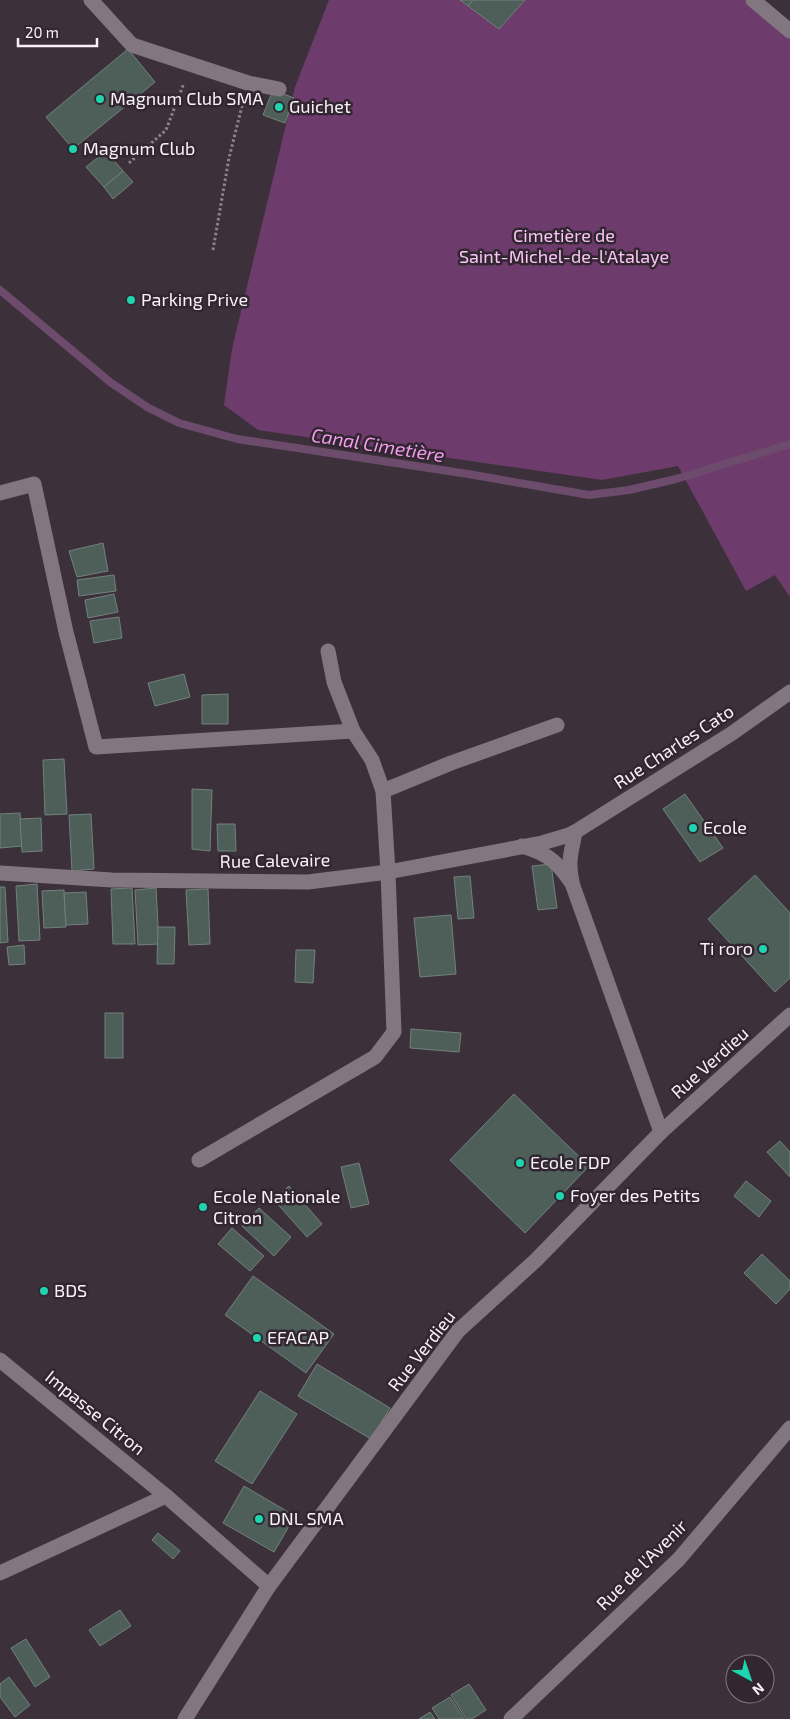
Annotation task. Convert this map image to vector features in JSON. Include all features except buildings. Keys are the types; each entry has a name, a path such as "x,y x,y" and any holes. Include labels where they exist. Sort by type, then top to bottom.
{"street":[{"path":"91,0 132,45 248,83 279,89"},
{"path":"753,0 790,31"},
{"path":"0,494 34,484 66,632 96,747 353,731"},
{"path":"199,1160 375,1057 394,1032 383,792 372,760 353,731 334,682 328,651"},
{"name":"Rue Charles Cato","path":"576,832 731,734 790,692"},
{"path":"383,792 451,763 557,725"},
{"path":"576,832 569,857 569,870 573,886 661,1132"},
{"name":"Rue Calevaire","path":"0,873 112,880 308,882 388,872 542,843 576,832"},
{"path":"522,846 547,856 565,873 573,886"},
{"name":"Rue Verdieu","path":"184,1719 269,1586 458,1331 536,1260 661,1132 790,1015"},
{"name":"Impasse Citron","path":"0,1360 166,1496 269,1586"},
{"name":"Rue de l'Avenir","path":"510,1719 679,1559 790,1428"},
{"path":"0,1572 166,1496"}],"path":[{"path":"129,163 166,130 191,64"},
{"path":"213,250 229,158 248,83"}],"green space":[{"name":"Cimetière de Saint-Michel-de-l'Atalaye","path":"329,0 460,0 499,29 525,0 753,0 790,31 790,597 775,575 746,591 678,466 602,480 258,430 224,405 232,349 295,87"}],"waterway":[{"name":"Canal Cimetière","path":"0,290 110,382 147,407 179,423 237,439 468,474 589,495 629,490 676,479 790,444"}],"place":[{"name":"Magnum Club SMA","path":"100,99"},
{"name":"Guichet","path":"279,107"},
{"name":"Magnum Club","path":"73,149"},
{"name":"Parking Prive","path":"131,300"},
{"name":"Ecole","path":"693,828"},
{"name":"Ti roro","path":"763,949"},
{"name":"Ecole FDP","path":"520,1163"},
{"name":"Foyer des Petits","path":"560,1196"},
{"name":"Ecole Nationale Citron","path":"203,1207"},
{"name":"BDS","path":"44,1291"},
{"name":"EFACAP","path":"257,1338"},
{"name":"DNL SMA","path":"259,1519"}]}
